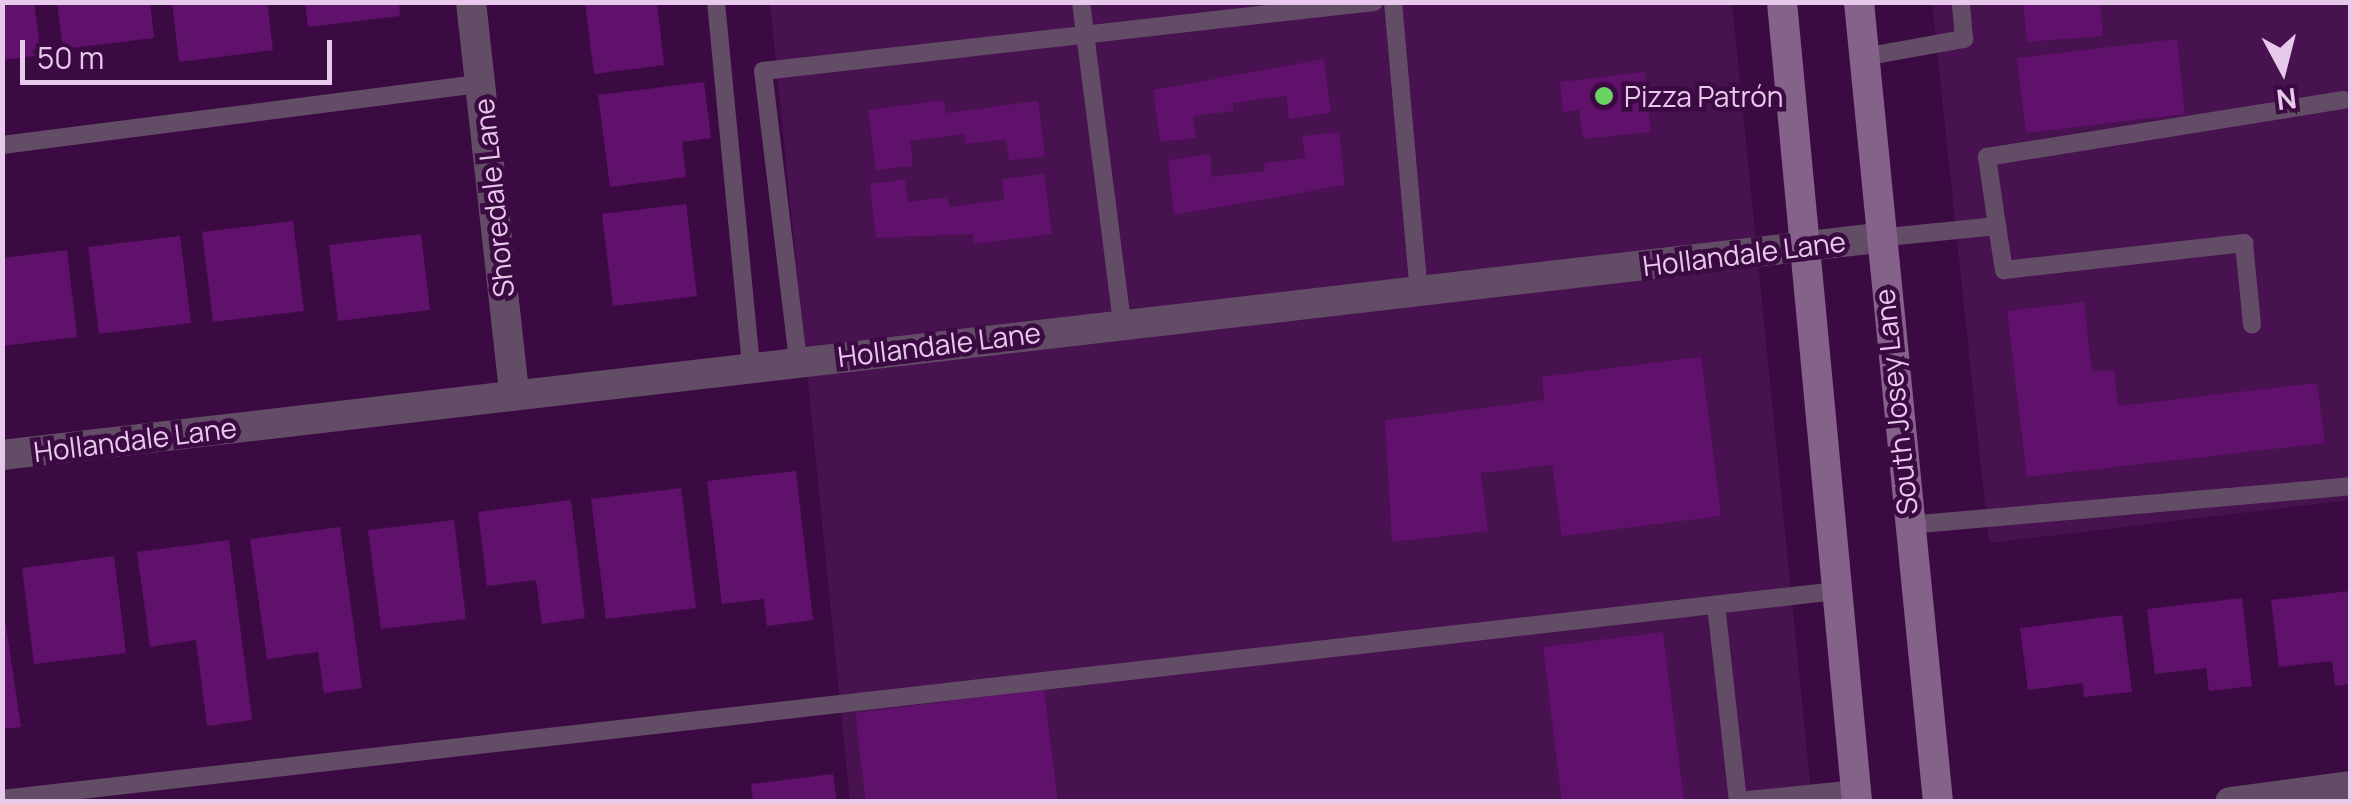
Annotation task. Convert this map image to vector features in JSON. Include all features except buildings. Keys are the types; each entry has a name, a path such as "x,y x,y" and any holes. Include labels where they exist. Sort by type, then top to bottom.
{"main road":[{"path":"1782,2 1857,795"},
{"name":"South Josey Lane","path":"1859,2 1877,238 1938,802"}],"street":[{"name":"Shoredale Lane","path":"471,2 514,392"},
{"name":"Hollandale Lane","path":"2,455 514,392 1877,238"},
{"path":"2230,802 2350,786"}],"lane":[{"path":"716,2 751,366"},
{"path":"1081,2 1122,324"},
{"path":"798,360 762,72 1374,2"},
{"path":"1393,2 1419,290"},
{"path":"1863,58 1964,40 1961,2"},
{"path":"2,145 480,84"},
{"path":"2252,325 2244,243 2004,270 1987,157 2344,100"},
{"path":"1877,238 1997,226"},
{"path":"1908,525 2350,486"},
{"path":"2,799 1837,591"},
{"path":"1716,605 1738,801 1857,795"}],"shaded area":[{"path":"770,3 1732,3 1812,801 850,801"},
{"path":"1932,3 2350,3 2350,500 1989,543"}],"place":[{"name":"Pizza Patrón","path":"1604,96"}]}
